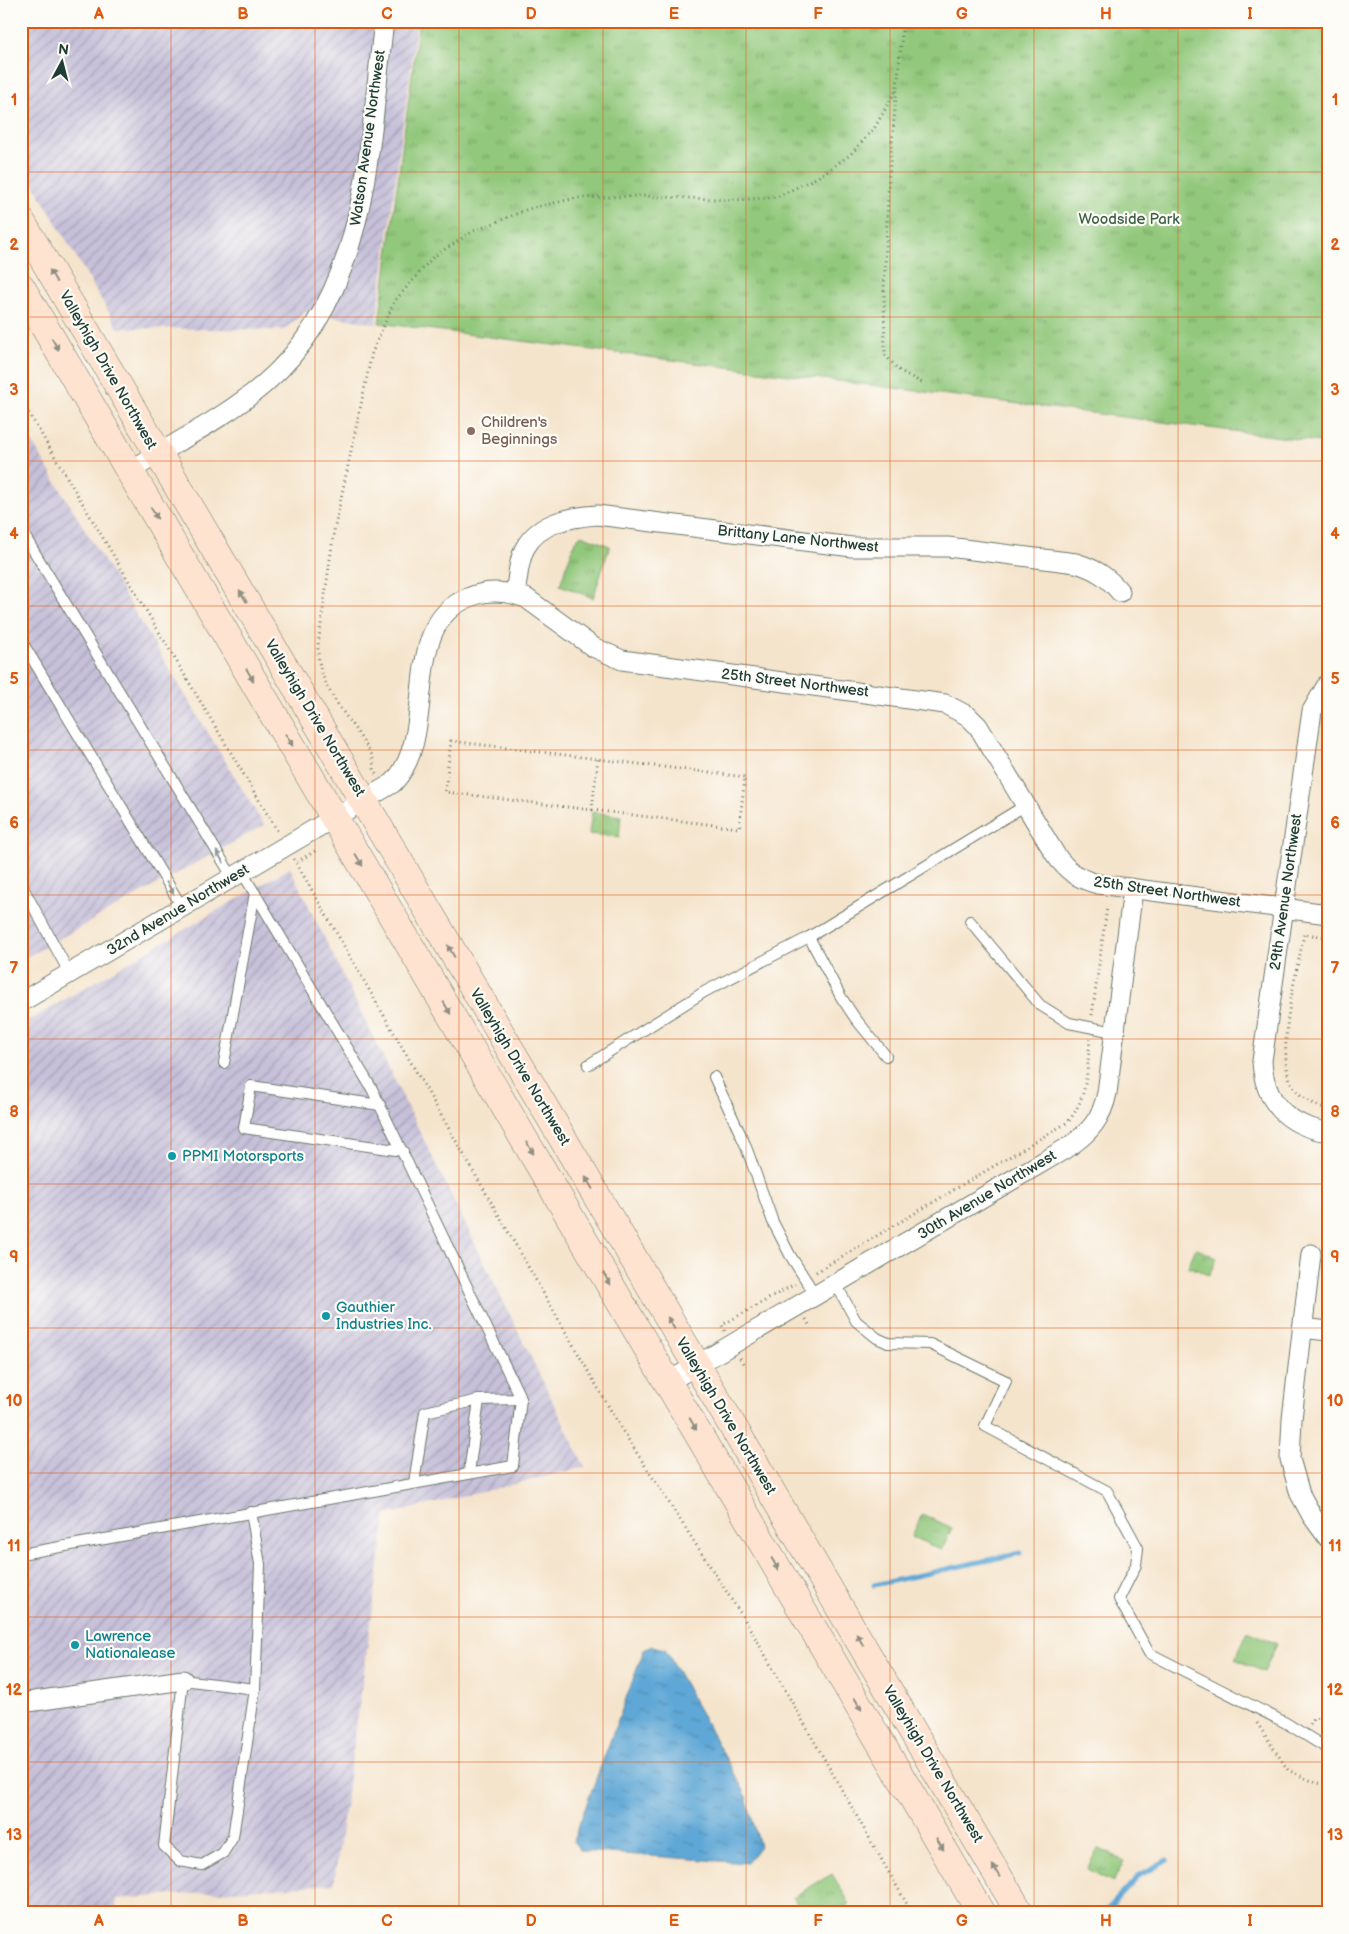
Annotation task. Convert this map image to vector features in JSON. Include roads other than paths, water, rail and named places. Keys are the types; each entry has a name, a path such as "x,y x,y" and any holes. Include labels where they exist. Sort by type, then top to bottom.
{"main road":[{"name":"Valleyhigh Drive Northwest","path":"21,221 1020,1913"},
{"path":"21,287 981,1913"}],"street":[{"name":"Watson Avenue Northwest","path":"130,471 246,399 279,371 318,319 339,280 349,253 361,201 384,21"},
{"name":"Brittany Lane Northwest","path":"515,594 525,547 536,535 560,519 597,515 852,547 948,547 1076,563 1096,569 1110,580 1120,592"},
{"name":"25th Street Northwest","path":"335,818 393,783 409,762 416,737 428,644 438,622 454,605 478,594 490,592 515,594 538,605 593,646 622,660 945,704 968,716 978,726 1055,854 1064,867 1074,876 1098,884 1328,914"},
{"name":"29th Avenue Northwest","path":"1328,683 1312,711 1262,1061 1265,1081 1275,1103 1287,1116 1303,1127 1328,1132"},
{"name":"32nd Avenue Northwest","path":"21,1002 335,818"},
{"name":"30th Avenue Northwest","path":"668,1382 1083,1138 1096,1122 1104,1105 1133,889"},
{"path":"1311,1254 1292,1419 1290,1459 1300,1494 1312,1516 1328,1538"},
{"path":"1302,1328 1328,1331"},
{"path":"21,1703 182,1680"}],"lane":[{"path":"21,530 207,837 237,875 255,893 380,1105 521,1398 513,1466 21,1554"},
{"path":"21,640 182,908"},
{"path":"588,1065 704,992 809,937 1026,805"},
{"path":"21,884 70,974"},
{"path":"224,1063 255,893"},
{"path":"970,921 1040,1005 1057,1017 1090,1028 1114,1032"},
{"path":"809,937 846,1004 886,1056"},
{"path":"714,1077 746,1144 773,1222 816,1296"},
{"path":"380,1105 250,1086 244,1128 403,1151"},
{"path":"836,1284 856,1321 877,1338 888,1343 930,1344 1006,1381 984,1426 1107,1491 1136,1543 1138,1555 1136,1565 1119,1598 1149,1653 1306,1735 1328,1749"},
{"path":"414,1483 425,1412 479,1400 521,1398"},
{"path":"470,1473 479,1400"},
{"path":"251,1512 260,1564 256,1689 233,1837 223,1854 202,1865 180,1861 164,1846 182,1680 256,1689"}],"water":[{"path":"652,1646 665,1649 745,1793 760,1846 747,1863 581,1851 573,1841 644,1650"}],"waterway":[{"path":"874,1585 1020,1553"},
{"path":"1104,1913 1140,1875 1167,1860"}],"place":[{"name":"Children's Beginnings","path":"471,431"},
{"name":"PPMI Motorsports","path":"172,1156"},
{"name":"Gauthier Industries Inc.","path":"326,1316"},
{"name":"Lawrence Nationalease","path":"75,1645"}],"park label":[{"name":"Woodside Park","path":"1129,219"}]}
